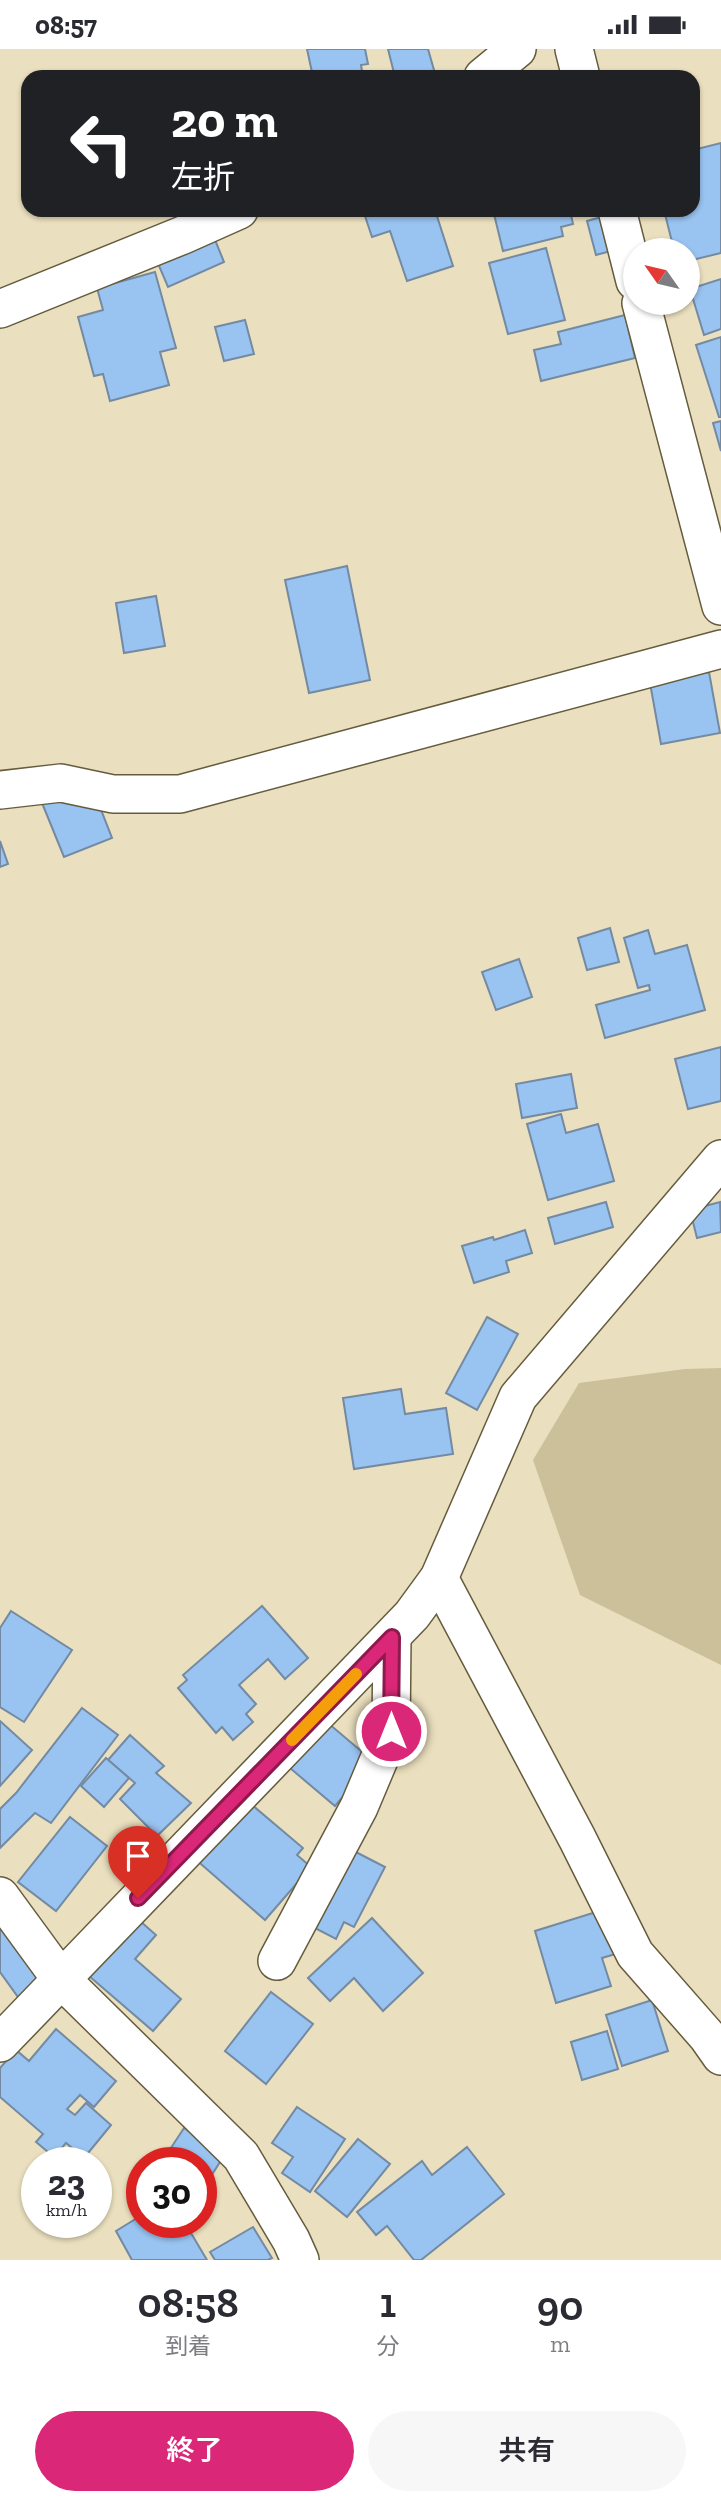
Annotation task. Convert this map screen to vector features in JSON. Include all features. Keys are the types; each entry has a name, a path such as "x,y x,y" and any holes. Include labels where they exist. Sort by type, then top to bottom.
{"street":[{"path":"492,70 517,49"},
{"path":"574,49 580,70"},
{"path":"0,309 224,217"},
{"path":"619,217 624,238"},
{"path":"644,315 721,605"},
{"path":"0,790 61,783 113,794 180,794 721,649"},
{"path":"0,2043 392,1637 439,1578 518,1397 721,1159"},
{"path":"439,1578 577,1837 635,1954 707,2036 721,2056"},
{"path":"277,1961 359,1808 391,1731 392,1637"},
{"path":"0,1896 60,1978 241,2156 300,2260"}],"shaded area":[{"path":"721,1368 721,1665 580,1595 533,1460 579,1383 685,1369"}],"building":[{"path":"307,49 365,49 368,64 361,65 362,70 312,70"},
{"path":"388,49 428,49 434,70 393,70"},
{"path":"721,143 721,253 700,258 700,238 671,238 666,217 700,217 700,148"},
{"path":"365,217 437,217 453,266 407,281 390,231 372,237"},
{"path":"495,217 572,217 573,224 561,227 563,236 503,251"},
{"path":"613,217 622,248 596,255 587,221"},
{"path":"211,230 224,262 168,287 154,254"},
{"path":"546,248 565,320 508,334 489,263"},
{"path":"155,272 176,348 160,352 169,385 110,401 103,374 94,376 78,317 103,310 97,288"},
{"path":"721,279 721,329 704,335 698,315 700,286"},
{"path":"625,315 635,358 541,381 534,350 561,344 558,332"},
{"path":"245,320 254,354 224,361 215,327"},
{"path":"721,337 721,417 719,417 696,345"},
{"path":"721,421 721,451 713,423"},
{"path":"347,566 370,680 309,693 285,580"},
{"path":"156,596 165,646 124,653 116,603"},
{"path":"709,672 720,733 661,744 650,683"},
{"path":"68,792 96,797 112,838 64,857 42,803"},
{"path":"0,841 8,864 0,867"},
{"path":"610,928 619,962 587,970 578,938"},
{"path":"648,930 655,954 687,945 705,1010 605,1038 596,1005 650,990 649,985 638,988 624,938"},
{"path":"519,959 532,997 496,1010 482,972"},
{"path":"721,1047 721,1101 688,1109 675,1059"},
{"path":"571,1074 577,1108 522,1118 516,1084"},
{"path":"561,1114 566,1133 598,1124 614,1181 548,1200 527,1124"},
{"path":"606,1202 613,1227 555,1244 548,1218"},
{"path":"720,1202 721,1232 697,1238 690,1210"},
{"path":"525,1230 532,1253 506,1261 509,1272 474,1283 462,1246"},
{"path":"487,1317 518,1334 477,1410 446,1393"},
{"path":"401,1389 405,1414 446,1408 453,1454 354,1469 343,1398"},
{"path":"262,1606 308,1658 285,1679 268,1659 239,1685 256,1704 246,1714 253,1722 233,1740 222,1727 216,1733 178,1688 187,1680 183,1675"},
{"path":"11,1611 72,1650 24,1722 0,1707 0,1628"},
{"path":"82,1708 118,1735 51,1823 35,1813 0,1848 0,1809 16,1793"},
{"path":"322,1718 373,1761 335,1806 284,1763"},
{"path":"0,1721 32,1750 0,1786"},
{"path":"130,1735 164,1766 156,1773 191,1803 157,1836 120,1799 135,1783 108,1760"},
{"path":"106,1758 129,1778 104,1807 81,1786"},
{"path":"245,1799 303,1848 297,1855 311,1867 265,1920 194,1858"},
{"path":"70,1817 107,1846 56,1911 18,1882"},
{"path":"350,1849 385,1867 354,1927 344,1922 336,1939 311,1926"},
{"path":"609,1908 622,1952 602,1958 611,1986 556,2003 535,1931"},
{"path":"131,1913 156,1935 135,1959 181,1999 153,2031 82,1970"},
{"path":"372,1918 423,1973 383,2011 354,1978 330,2001 308,1978"},
{"path":"0,1919 46,1976 18,1997 0,1972"},
{"path":"271,1992 313,2024 266,2084 225,2051"},
{"path":"652,2000 668,2051 622,2066 606,2015"},
{"path":"56,2029 116,2081 94,2107 80,2095 67,2109 75,2115 86,2103 111,2125 93,2147 71,2147 66,2143 63,2147 42,2147 36,2142 43,2134 0,2097 0,2068 16,2050 29,2061"},
{"path":"607,2031 618,2069 582,2080 571,2042"},
{"path":"297,2107 345,2139 310,2192 282,2173 293,2157 272,2143"},
{"path":"184,2128 214,2147 172,2147"},
{"path":"358,2139 390,2164 347,2217 315,2191"},
{"path":"467,2147 504,2194 421,2260 414,2260 387,2226 376,2235 357,2212 422,2161 432,2175"},
{"path":"217,2149 225,2154 217,2167"},
{"path":"126,2225 126,2238 194,2238 207,2260 132,2260 116,2231"},
{"path":"253,2227 272,2258 215,2260 210,2252"}],"slow traffic":[{"path":"292,1740 356,1674"}],"route":[{"path":"138,1898 392,1637 391,1731"}]}
